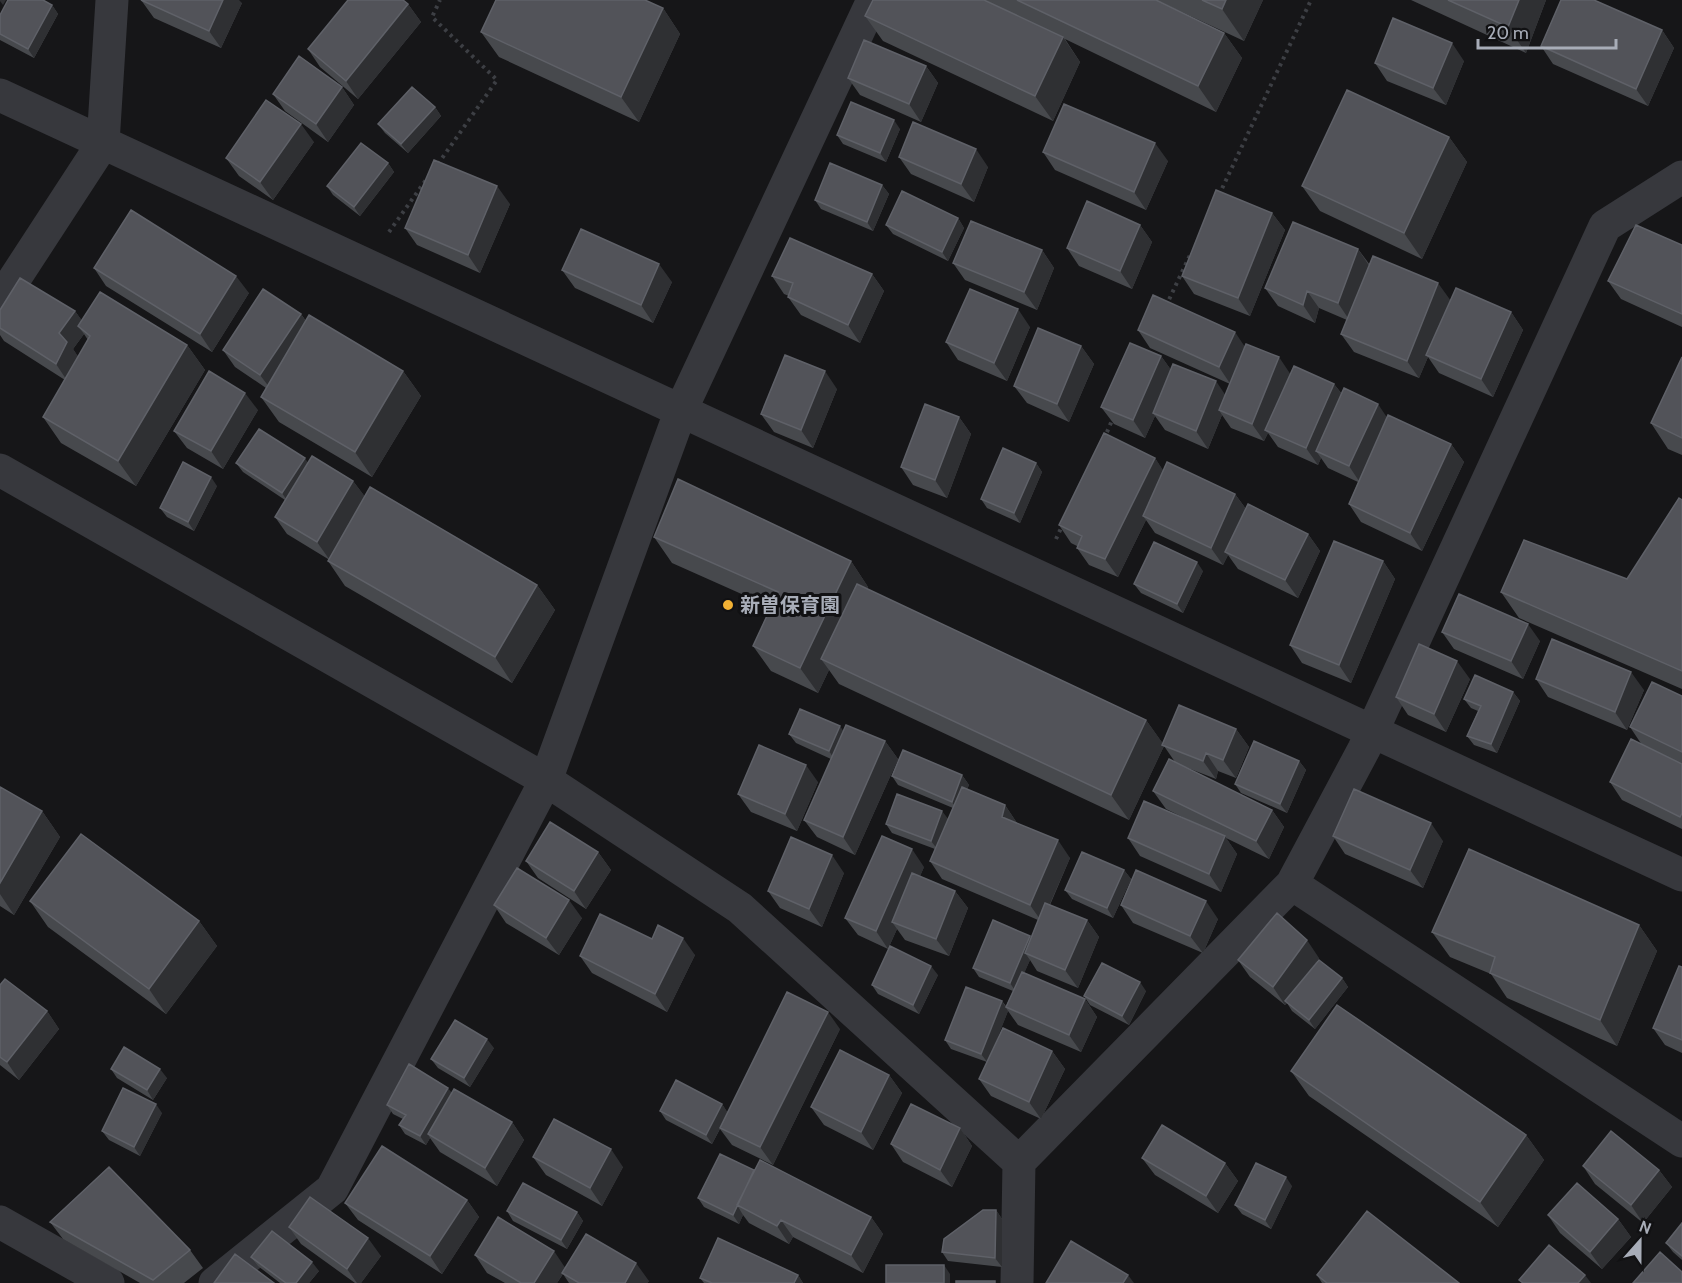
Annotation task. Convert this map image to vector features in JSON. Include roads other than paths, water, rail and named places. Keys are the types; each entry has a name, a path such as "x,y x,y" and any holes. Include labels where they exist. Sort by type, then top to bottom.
{"street":[{"path":"0,301 103,143 112,0"},
{"path":"215,1283 332,1189 546,780 681,410 873,0"},
{"path":"0,95 1682,875"},
{"path":"1017,1283 1019,1162 1292,884 1371,732 1605,226 1682,177"},
{"path":"0,470 546,780 740,908 1019,1162"},
{"path":"1292,884 1682,1141"},
{"path":"0,1222 108,1283"}],"place":[{"name":"新曽保育園","path":"728,605"}]}
